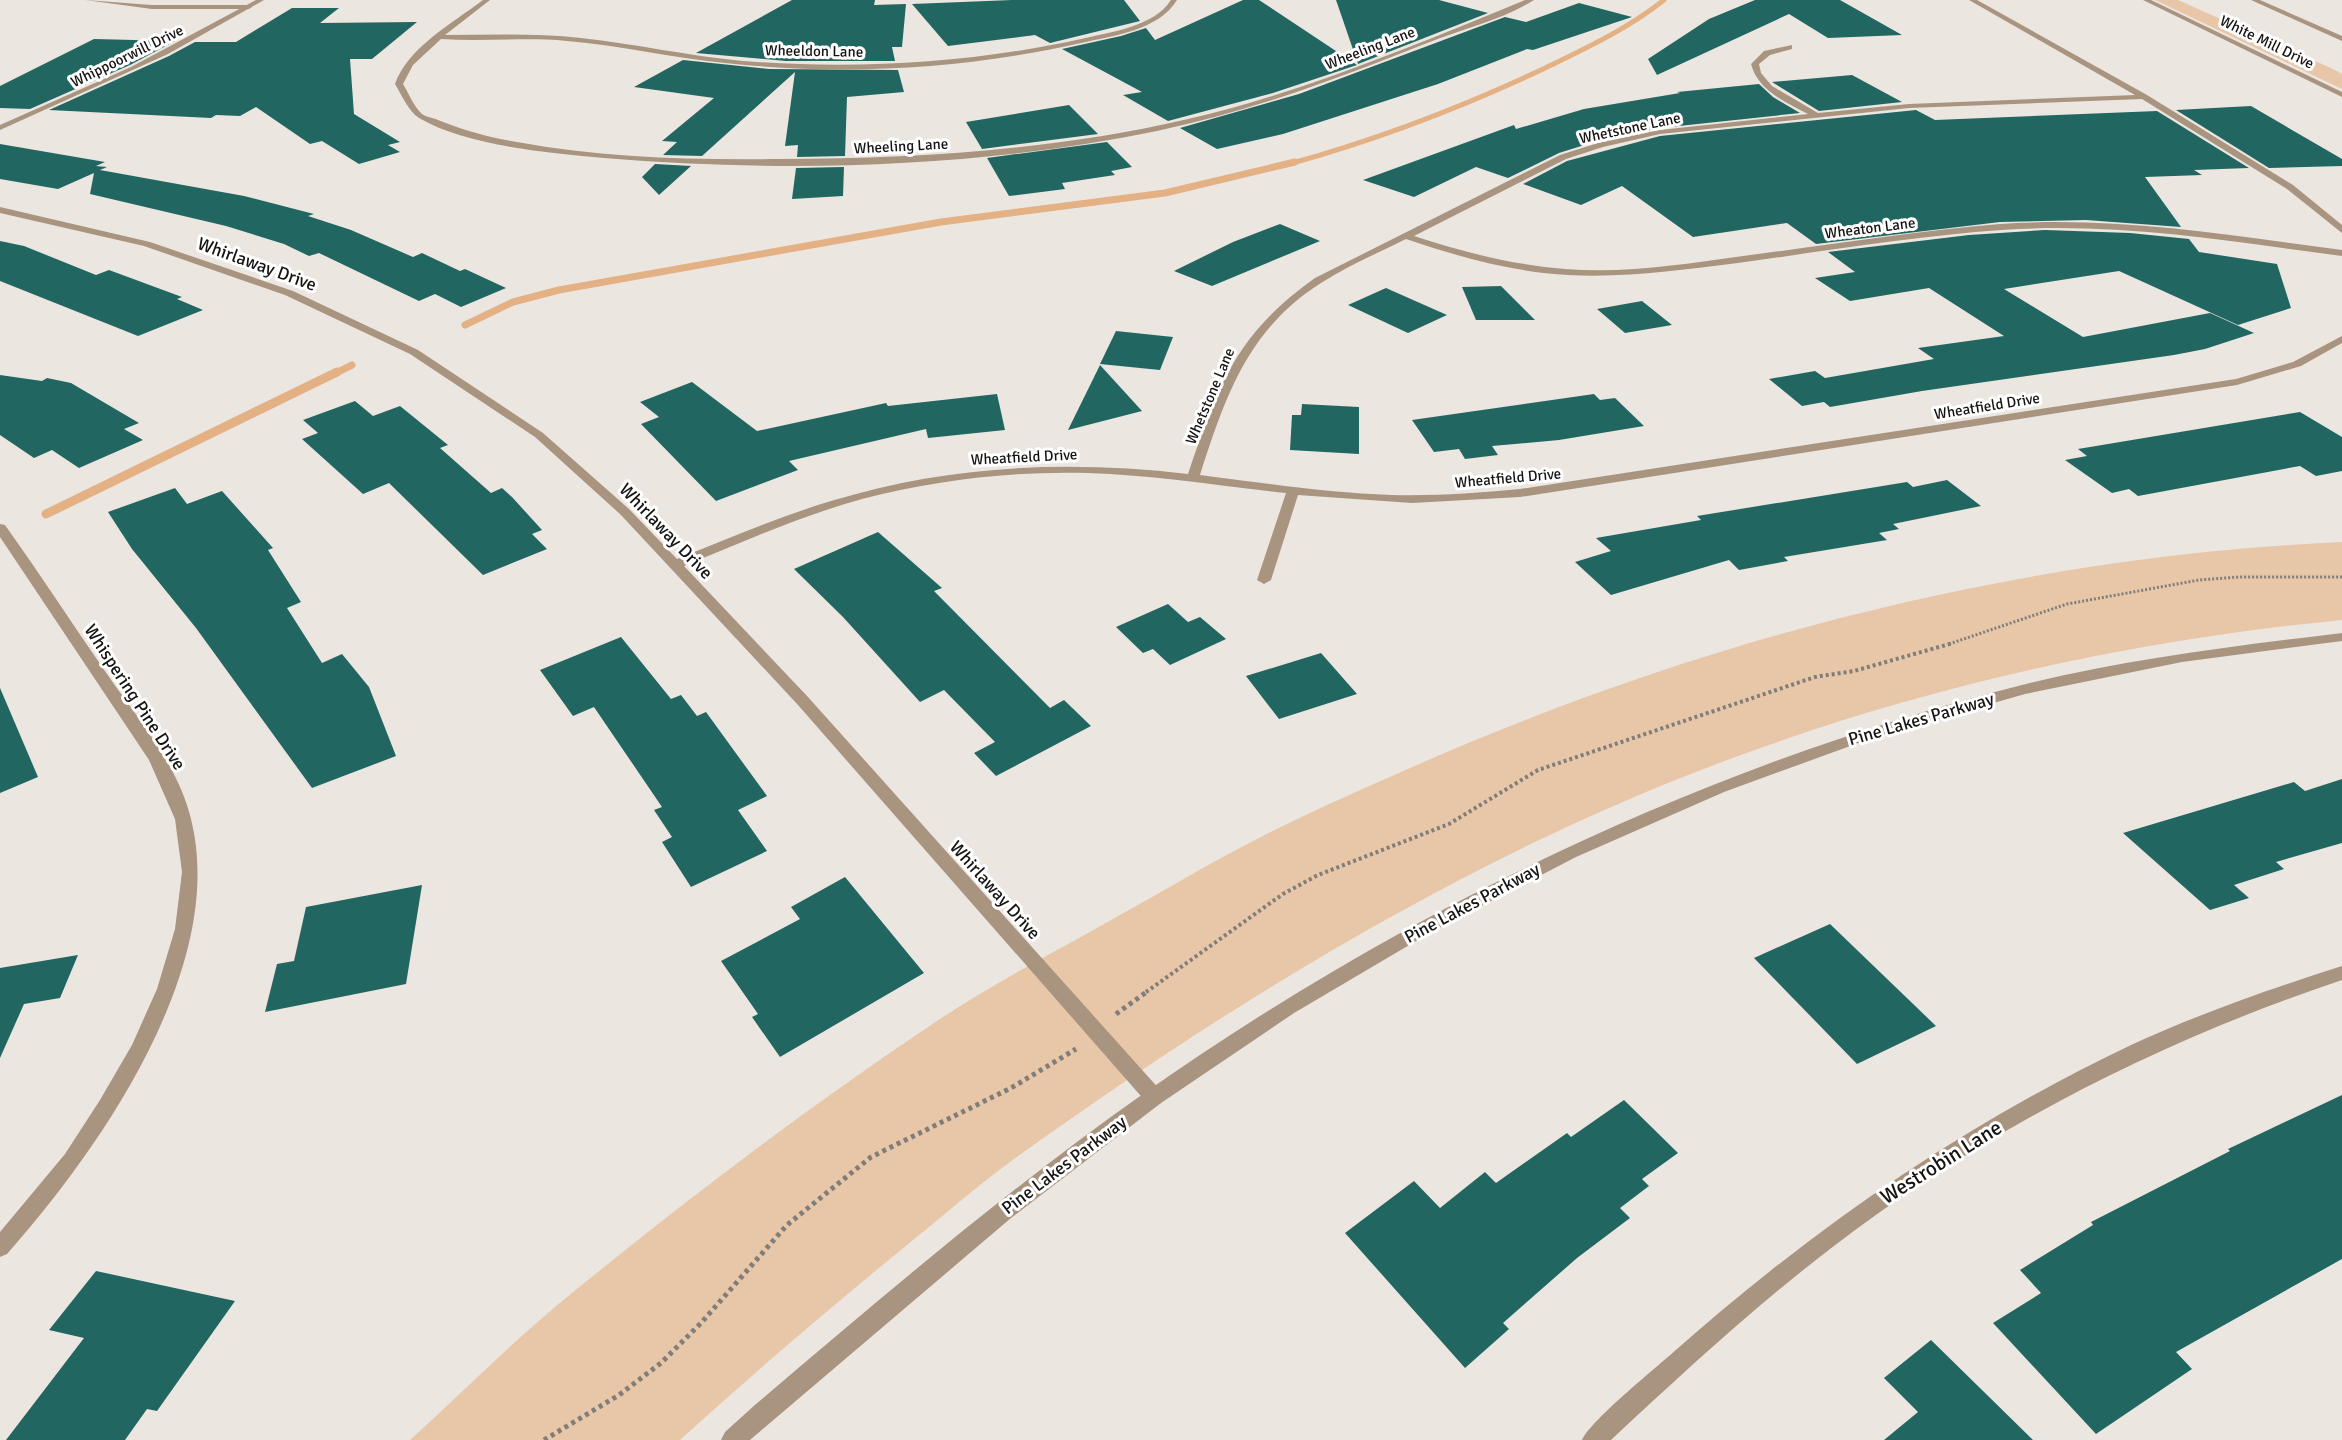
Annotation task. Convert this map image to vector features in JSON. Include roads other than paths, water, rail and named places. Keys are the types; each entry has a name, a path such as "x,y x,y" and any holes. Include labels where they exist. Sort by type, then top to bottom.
{"street":[{"path":"88,0 152,7 249,7"},
{"name":"Whippoorwill Drive","path":"0,128 133,69 261,0"},
{"name":"Wheeling Lane","path":"487,0 407,65 400,76 399,87 405,104 416,113 454,131 514,145 607,157 715,163 825,164 992,153 1120,135 1196,120 1307,87 1527,2"},
{"name":"Wheeldon Lane","path":"442,37 570,39 698,58 775,65 910,64 1009,54 1089,39 1144,23 1165,11 1174,0"},
{"path":"1507,0 1527,2"},
{"path":"1972,0 2144,97 2289,187 2342,230"},
{"name":"White Mill Drive","path":"2146,0 2342,95"},
{"path":"2253,0 2342,39"},
{"path":"1789,47 1759,58 1755,64 1756,71 1766,84 1815,115"},
{"name":"Whetstone Lane","path":"1193,478 1241,353 1267,320 1297,294 1318,280 1541,167 1595,146 1660,132 1952,102 2144,97"},
{"name":"Whirlaway Drive","path":"0,210 111,235 194,259 289,293 396,343 476,391 539,435 624,512 803,701 1154,1097"},
{"name":"Wheaton Lane","path":"1406,236 1455,253 1509,266 1592,273 1648,271 1972,230 2045,226 2163,230 2342,254"},
{"name":"Wheatfield Drive","path":"675,565 855,497 944,478 1050,469 1193,478 1293,491 1415,499 1483,497 1559,489 2237,382 2297,364 2342,339"},
{"path":"1264,580 1293,491"},
{"name":"Whispering Pine Drive","path":"0,528 152,751 183,819 191,856 189,892 180,942 163,996 139,1047 106,1108 60,1174 0,1247"},
{"name":"Pine Lakes Parkway","path":"733,1440 949,1255 1154,1097 1333,980 1463,906 1594,840 1726,784 1834,744 1921,717 2082,676 2233,648 2342,637"},
{"name":"Westrobin Lane","path":"1594,1440 1764,1289 1880,1200 1935,1164 2004,1122 2133,1053 2200,1023 2342,973"}],"waterway":[{"path":"1289,164 1386,134 1510,84 1604,38 1635,21 1664,0"},
{"path":"465,325 513,302 559,290 941,222 1165,193 1295,162"},
{"path":"334,374 352,365"},
{"path":"46,514 337,372"}]}
